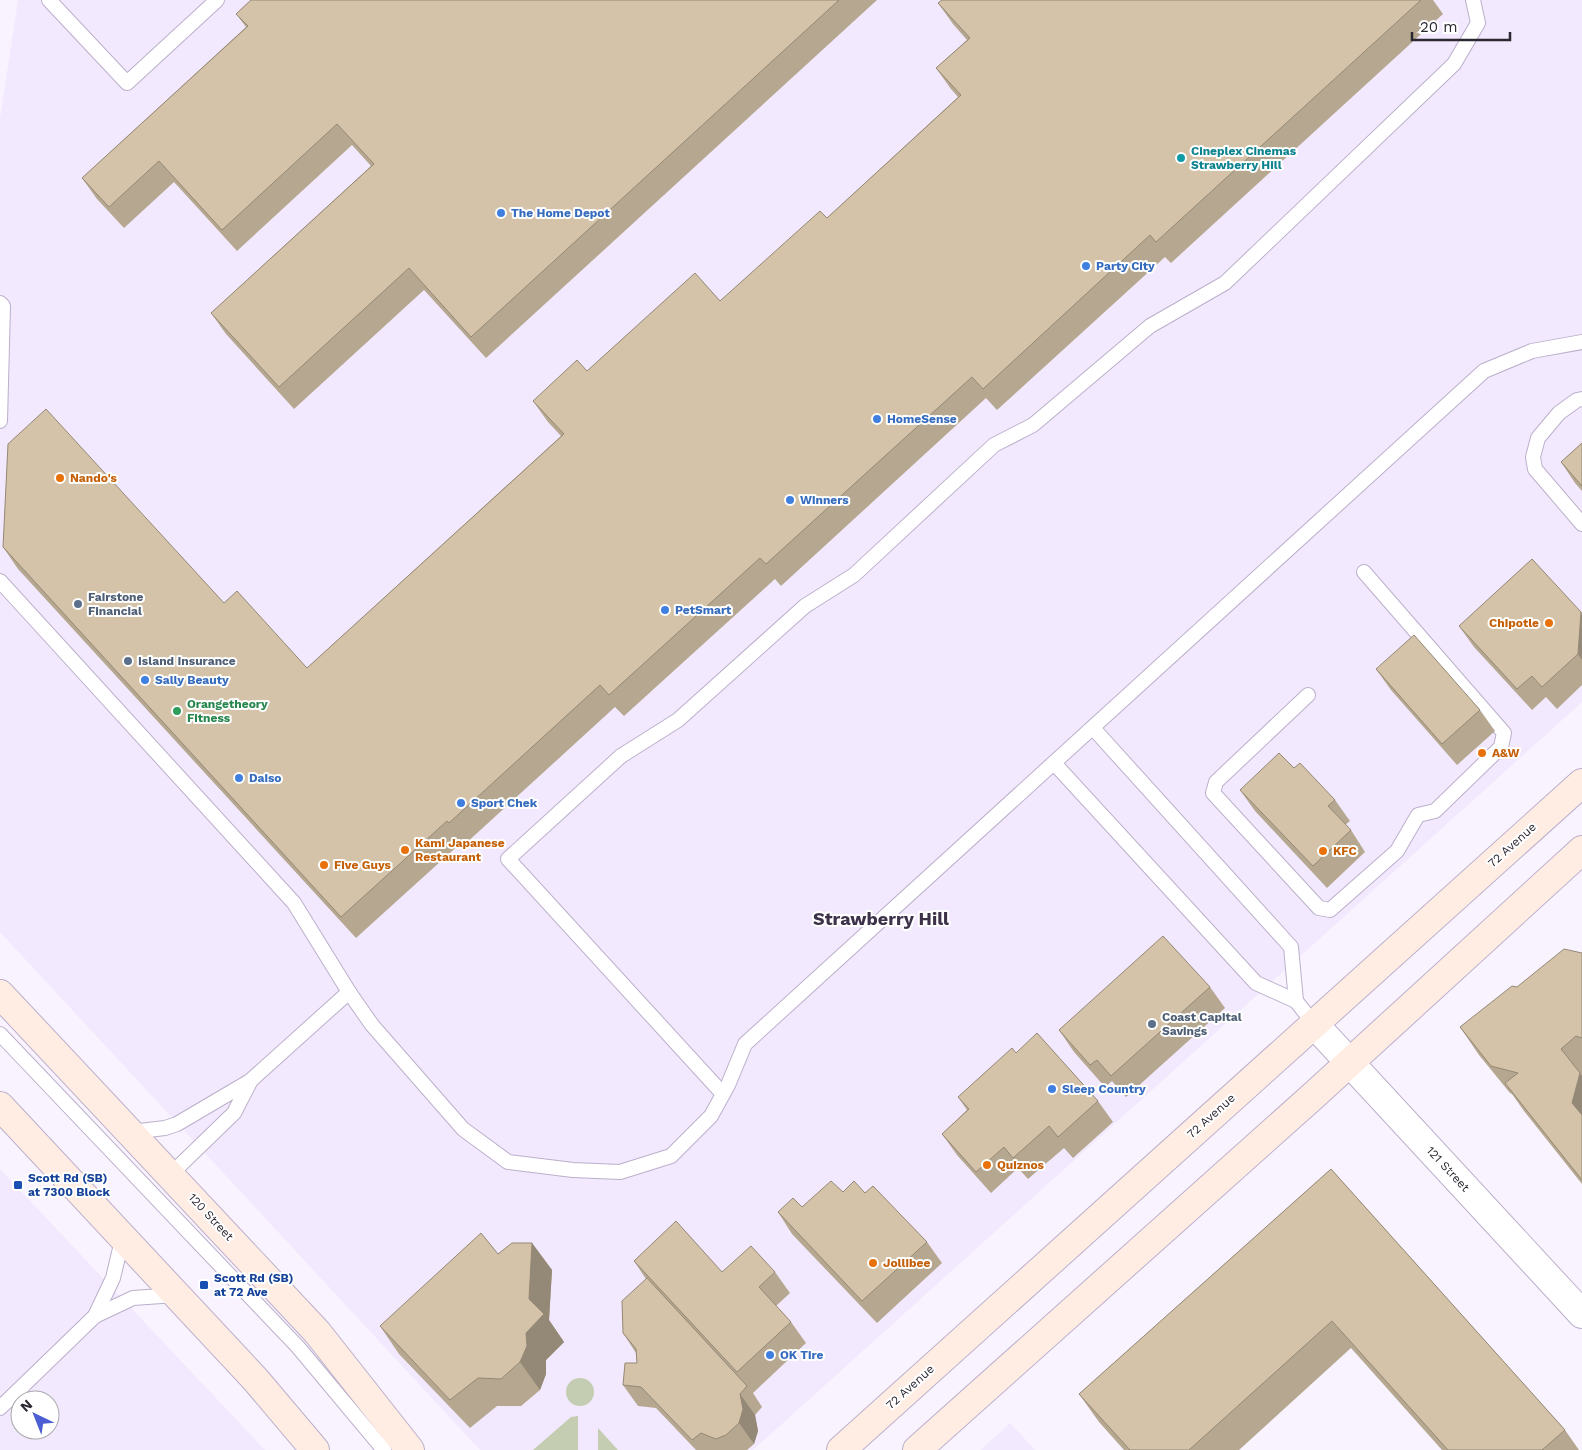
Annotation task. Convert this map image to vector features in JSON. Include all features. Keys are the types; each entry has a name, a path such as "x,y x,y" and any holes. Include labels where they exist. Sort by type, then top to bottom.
{"main road":[{"name":"72 Avenue","path":"841,1450 1582,783"},
{"path":"917,1450 1350,1062 1582,850"},
{"name":"120 Street","path":"0,994 171,1174 317,1332 410,1450"},
{"path":"0,1106 255,1379 314,1450"}],"street":[{"name":"121 Street","path":"1314,1024 1582,1314"}],"lane":[{"path":"49,0 127,83 217,0"},
{"path":"723,1094 508,859 621,756 678,720 805,606 854,575 994,445 1033,425 1150,326 1225,283 1454,64 1478,23 1473,0"},
{"path":"0,303 3,306 0,421"},
{"path":"0,581 294,903 349,992 372,1025 463,1129 508,1162 573,1170 620,1172 671,1156 710,1116 723,1094 745,1044 1484,372 1532,351 1582,342"},
{"path":"1582,399 1577,400 1560,413 1538,438 1533,457 1535,469 1582,524"},
{"path":"1308,695 1216,782 1213,793 1319,908 1330,910 1397,851 1418,815 1436,811 1501,747 1504,733 1364,572"},
{"path":"1093,728 1291,946 1296,1001"},
{"path":"1054,763 1256,983 1296,1001 1314,1024"},
{"path":"131,1132 165,1128 178,1124 250,1081 349,992"},
{"path":"0,1034 298,1347 384,1450"},
{"path":"171,1174 234,1113 250,1081"},
{"path":"95,1316 114,1278 123,1236"},
{"path":"0,1408 95,1316 133,1298 177,1295"}],"shaded area":[{"path":"18,0 1582,0 1582,702 753,1450 480,1450 0,932 0,118"},
{"path":"0,1169 265,1450 0,1450"},
{"path":"1010,1423 1035,1450 981,1450"}],"green space":[{"path":"580,1378 590,1382 594,1392 590,1402 580,1406 570,1402 566,1392 570,1382"},
{"path":"578,1416 578,1450 533,1450 571,1417"},
{"path":"598,1428 618,1450 598,1450"}],"building":[{"name":"The Home Depot","path":"251,0 839,0 471,337 409,268 279,387 211,313 374,164 337,124 222,230 159,161 109,207 82,178 248,26 236,14"},
{"path":"942,0 1421,0 1156,242 1150,235 983,389 972,377 766,564 760,558 609,695 600,685 449,823 447,821 341,917 3,547 8,444 46,409 224,603 237,591 307,668 564,434 533,401 577,360 587,371 695,273 720,301 820,211 827,218 961,95 936,68 970,38 938,3"},
{"path":"1582,443 1582,486 1561,462"},
{"path":"1532,559 1581,612 1578,654 1542,687 1532,676 1517,689 1459,626"},
{"path":"1414,635 1480,710 1442,744 1376,669"},
{"path":"1279,753 1294,768 1300,763 1335,800 1328,806 1351,830 1313,866 1240,790"},
{"path":"1163,936 1210,987 1111,1076 1097,1060 1090,1065 1059,1030"},
{"path":"1564,949 1582,953 1582,1038 1576,1036 1561,1049 1580,1073 1572,1103 1582,1115 1582,1180 1505,1083 1518,1073 1491,1066 1460,1027 1512,986 1517,987"},
{"path":"1037,1033 1098,1101 1058,1137 1049,1126 1013,1158 1004,1147 976,1172 942,1134 969,1109 958,1097 1012,1048 1016,1053"},
{"path":"1331,1169 1565,1430 1542,1450 1448,1450 1332,1321 1189,1450 1130,1450 1079,1394"},
{"path":"831,1181 843,1192 854,1181 865,1193 873,1186 927,1242 862,1301 778,1212 793,1198 802,1207"},
{"path":"676,1221 722,1272 751,1246 775,1272 759,1287 791,1322 737,1372 634,1261"},
{"path":"481,1233 498,1254 512,1243 532,1243 529,1299 544,1314 526,1333 527,1346 520,1362 501,1379 478,1378 450,1400 380,1326"},
{"path":"647,1278 747,1386 740,1394 743,1409 739,1423 726,1435 716,1439 701,1433 692,1440 641,1387 623,1385 625,1363 637,1363 636,1349 623,1333 622,1301"}],"place":[{"name":"Cineplex Cinemas Strawberry Hill","path":"1181,158"},
{"name":"The Home Depot","path":"501,213"},
{"name":"Party City","path":"1086,266"},
{"name":"HomeSense","path":"877,419"},
{"name":"Nando's","path":"60,478"},
{"name":"Winners","path":"790,500"},
{"name":"Fairstone Financial","path":"78,604"},
{"name":"PetSmart","path":"665,610"},
{"name":"Chipotle","path":"1549,623"},
{"name":"Island Insurance","path":"128,661"},
{"name":"Sally Beauty","path":"145,680"},
{"name":"Orangetheory Fitness","path":"177,711"},
{"name":"A&W","path":"1482,753"},
{"name":"Daiso","path":"239,778"},
{"name":"Sport Chek","path":"461,803"},
{"name":"Kami Japanese Restaurant","path":"405,850"},
{"name":"KFC","path":"1323,851"},
{"name":"Five Guys","path":"324,865"},
{"name":"Coast Capital Savings","path":"1152,1024"},
{"name":"Sleep Country","path":"1052,1089"},
{"name":"Quiznos","path":"987,1165"},
{"name":"Scott Rd (SB) at 7300 Block","path":"18,1185"},
{"name":"Jollibee","path":"873,1263"},
{"name":"Scott Rd (SB) at 72 Ave","path":"204,1285"},
{"name":"OK Tire","path":"770,1355"}],"district":[{"name":"Strawberry Hill","path":"881,918"}]}
